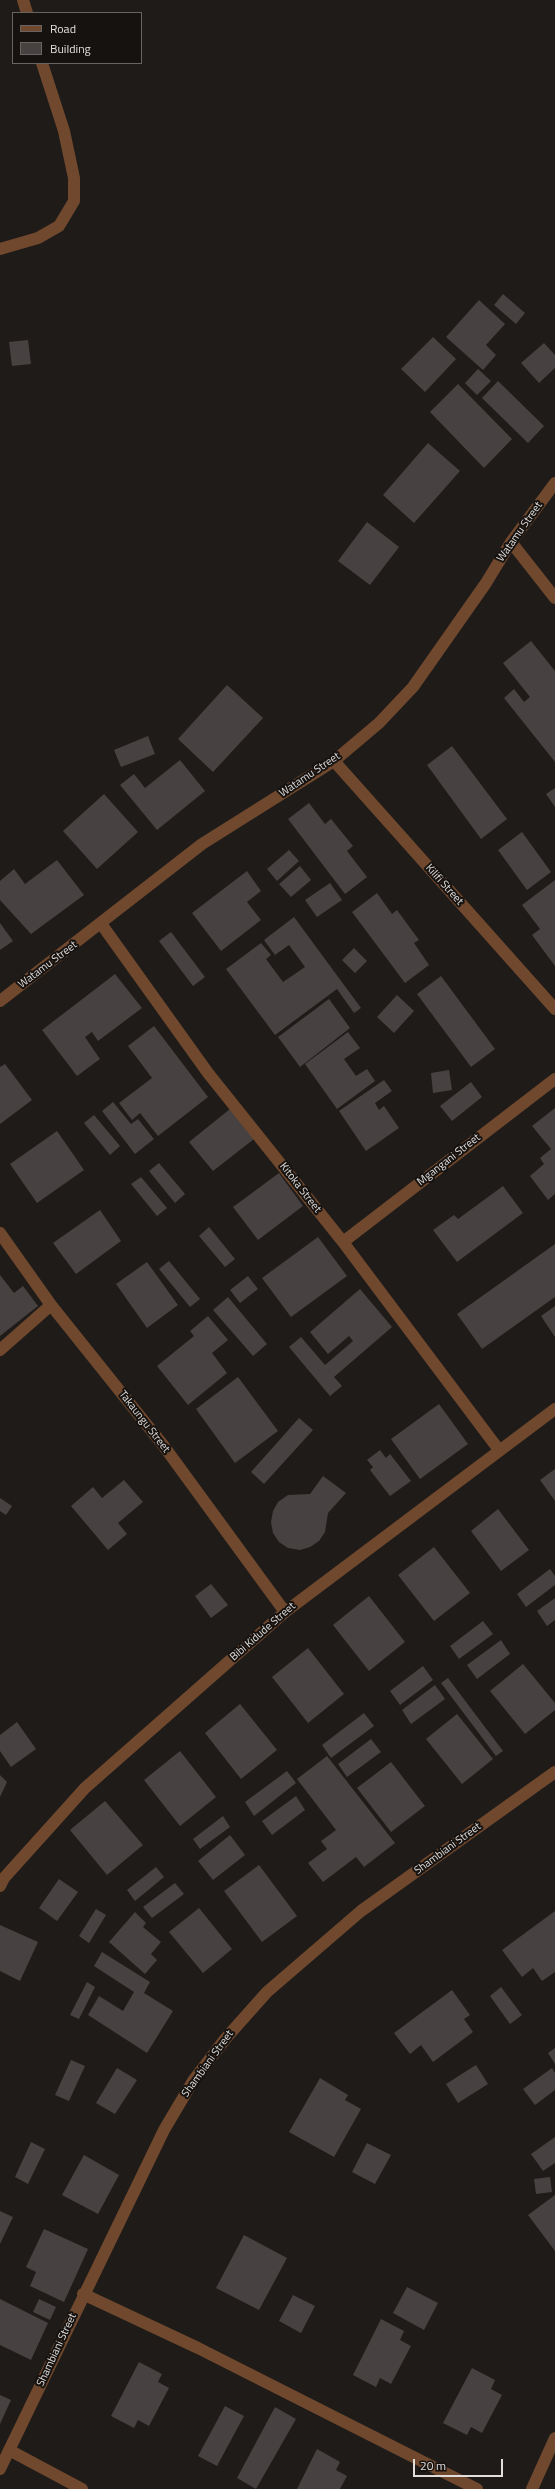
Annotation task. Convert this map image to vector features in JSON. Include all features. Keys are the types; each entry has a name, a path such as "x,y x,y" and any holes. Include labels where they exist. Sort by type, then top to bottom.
{"street":[{"path":"23,0 27,12"},
{"path":"0,249 38,238 59,226 74,201 74,178 64,131 42,64"},
{"name":"Watamu Street","path":"0,1001 102,925 202,844 334,761 379,723 413,687 486,583 511,542 555,483"},
{"path":"511,542 555,598"},
{"name":"Kilifi Street","path":"334,761 555,1009"},
{"name":"Kitoka Street","path":"102,925 208,1073 343,1242 500,1450"},
{"name":"Mgangani Street","path":"343,1242 555,1079"},
{"name":"Takaungu Street","path":"0,1233 51,1305 163,1445 285,1612"},
{"path":"0,1350 51,1305"},
{"name":"Bibi Kidude Street","path":"1,1880 85,1788 285,1612 555,1409"},
{"name":"Shambiani Street","path":"0,2469 83,2294 167,2124 193,2081 226,2038 267,1992 361,1911 555,1772"},
{"path":"83,2294 198,2348 477,2489"},
{"path":"532,2489 555,2438"},
{"path":"10,2450 82,2489"}],"building":[{"path":"503,294 525,313 516,324 494,305"},
{"path":"479,300 505,324 486,345 496,355 483,370 446,337"},
{"path":"433,337 456,359 425,392 401,369"},
{"path":"28,340 31,364 12,366 9,342"},
{"path":"544,343 555,355 555,368 539,383 521,363"},
{"path":"478,369 491,381 477,395 465,383"},
{"path":"498,381 544,426 528,443 482,398"},
{"path":"458,384 512,439 484,468 430,412"},
{"path":"428,443 460,471 414,523 383,495"},
{"path":"367,522 399,547 370,585 338,561"},
{"path":"531,641 555,671 555,762 504,698 514,689 524,702 530,697 503,663"},
{"path":"227,685 263,718 213,772 178,739"},
{"path":"148,736 155,754 121,767 114,750"},
{"path":"452,746 507,819 481,839 427,765"},
{"path":"180,760 205,791 157,830 120,785 134,774 145,788"},
{"path":"555,788 555,807 546,794"},
{"path":"104,794 138,832 97,869 63,831"},
{"path":"309,803 325,824 331,819 353,846 347,851 367,877 345,894 288,819"},
{"path":"522,832 551,872 527,890 498,850"},
{"path":"289,850 299,861 277,881 267,869"},
{"path":"57,860 84,895 31,934 0,900 0,881 14,869 25,884"},
{"path":"300,866 311,880 291,897 279,884"},
{"path":"247,871 261,891 247,902 261,920 221,951 192,913"},
{"path":"555,880 555,966 532,935 540,929 522,905"},
{"path":"330,883 342,900 317,917 305,900"},
{"path":"377,893 392,914 397,910 419,940 414,943 429,965 405,983 352,912"},
{"path":"294,917 361,1008 354,1013 337,989 275,1035 226,969 261,943 271,955 266,959 283,982 305,967 289,945 275,955 264,940"},
{"path":"0,923 13,941 0,950"},
{"path":"171,932 205,977 193,986 159,941"},
{"path":"354,948 367,961 355,973 342,960"},
{"path":"115,974 142,1008 98,1041 92,1032 85,1037 100,1059 77,1076 42,1030"},
{"path":"441,976 495,1049 471,1067 417,994"},
{"path":"397,995 414,1011 394,1033 377,1017"},
{"path":"329,999 350,1028 300,1067 278,1037"},
{"path":"154,1026 208,1097 158,1136 140,1113 132,1120 119,1103 152,1078 128,1046"},
{"path":"348,1032 360,1048 344,1059 356,1076 367,1069 375,1081 337,1109 305,1064"},
{"path":"5,1064 32,1100 0,1124 0,1067"},
{"path":"449,1070 452,1090 433,1093 431,1073"},
{"path":"384,1080 392,1091 375,1103 379,1110 384,1106 399,1128 366,1151 339,1111"},
{"path":"471,1082 482,1097 452,1121 440,1106"},
{"path":"113,1102 131,1124 138,1119 154,1139 135,1154 102,1111"},
{"path":"555,1108 555,1194 548,1200 530,1176 544,1164 540,1158 551,1149 532,1126"},
{"path":"230,1109 254,1139 213,1171 189,1142"},
{"path":"94,1115 120,1146 110,1155 84,1123"},
{"path":"57,1131 84,1170 37,1203 10,1164"},
{"path":"159,1163 185,1194 175,1203 149,1171"},
{"path":"279,1173 303,1206 258,1240 233,1207"},
{"path":"141,1177 167,1208 157,1216 131,1184"},
{"path":"503,1186 523,1213 457,1262 433,1230 454,1215 458,1219"},
{"path":"100,1210 121,1241 76,1274 53,1243"},
{"path":"209,1227 235,1259 225,1267 199,1236"},
{"path":"318,1237 347,1276 291,1317 262,1278"},
{"path":"555,1244 555,1297 482,1349 457,1314"},
{"path":"169,1261 200,1299 190,1307 159,1269"},
{"path":"147,1262 178,1305 147,1328 116,1284"},
{"path":"0,1275 14,1293 23,1286 38,1306 0,1336"},
{"path":"248,1276 258,1289 240,1303 230,1290"},
{"path":"360,1289 392,1327 334,1377 342,1386 330,1396 289,1347 301,1337 325,1365 353,1341 349,1336 328,1354 310,1332"},
{"path":"228,1297 267,1344 253,1356 213,1310"},
{"path":"555,1306 555,1337 541,1316"},
{"path":"208,1316 228,1340 212,1353 227,1373 188,1405 157,1366 194,1336 190,1331"},
{"path":"238,1377 278,1431 235,1463 196,1409"},
{"path":"439,1404 468,1444 420,1479 391,1439"},
{"path":"299,1418 313,1430 264,1484 251,1472"},
{"path":"380,1450 386,1458 390,1454 411,1481 390,1496 370,1470 373,1467 367,1460"},
{"path":"555,1469 555,1501 540,1480"},
{"path":"323,1476 346,1493 328,1513 325,1532 319,1541 310,1547 300,1550 288,1548 279,1542 273,1533 271,1522 273,1511 278,1502 288,1495 310,1494"},
{"path":"124,1480 143,1502 118,1523 127,1534 108,1550 71,1506 93,1487 102,1498"},
{"path":"0,1498 12,1506 6,1515 0,1511"},
{"path":"498,1509 529,1550 501,1571 471,1531"},
{"path":"434,1547 470,1593 434,1621 398,1575"},
{"path":"550,1569 555,1576 555,1585 526,1607 517,1594"},
{"path":"211,1584 228,1605 211,1618 195,1596"},
{"path":"369,1596 405,1642 369,1671 333,1625"},
{"path":"555,1598 555,1620 547,1626 537,1611"},
{"path":"483,1621 493,1634 459,1659 450,1646"},
{"path":"501,1640 510,1654 477,1679 467,1665"},
{"path":"308,1648 344,1694 308,1723 272,1677"},
{"path":"523,1664 555,1703 555,1710 525,1734 490,1691"},
{"path":"423,1666 433,1680 400,1705 390,1691"},
{"path":"448,1678 503,1751 496,1756 441,1683"},
{"path":"435,1685 445,1699 411,1724 402,1710"},
{"path":"240,1704 277,1750 241,1779 205,1733"},
{"path":"364,1713 374,1726 331,1758 322,1745"},
{"path":"457,1714 493,1759 462,1784 426,1739"},
{"path":"17,1722 36,1749 11,1767 0,1751 0,1735"},
{"path":"371,1739 381,1752 347,1777 338,1764"},
{"path":"180,1751 216,1797 180,1826 144,1780"},
{"path":"327,1756 395,1843 364,1867 356,1857 323,1882 308,1863 327,1849 321,1841 336,1830 297,1779"},
{"path":"391,1762 425,1806 391,1832 357,1788"},
{"path":"287,1771 296,1783 254,1816 245,1802"},
{"path":"0,1775 7,1782 0,1797"},
{"path":"296,1796 305,1810 272,1835 262,1821"},
{"path":"105,1801 143,1845 107,1875 70,1830"},
{"path":"223,1816 230,1827 200,1849 193,1839"},
{"path":"230,1835 245,1855 213,1880 198,1861"},
{"path":"259,1865 297,1916 262,1942 224,1891"},
{"path":"156,1867 164,1877 135,1901 127,1890"},
{"path":"59,1879 78,1892 57,1921 39,1908"},
{"path":"175,1883 184,1894 152,1918 143,1907"},
{"path":"199,1908 232,1949 203,1973 169,1932"},
{"path":"96,1909 106,1915 89,1943 79,1936"},
{"path":"555,1911 555,1972 542,1981 533,1968 522,1977 502,1950"},
{"path":"135,1912 146,1923 143,1927 161,1942 151,1954 157,1960 145,1974 109,1942"},
{"path":"0,1925 38,1942 20,1981 0,1971"},
{"path":"102,1952 150,1982 144,1993 173,2011 147,2053 88,2015 99,1996 123,2011 134,1992 94,1966"},
{"path":"87,1982 95,1987 79,2019 70,2015"},
{"path":"501,1987 522,2015 510,2024 490,1996"},
{"path":"452,1990 470,2015 464,2019 473,2032 433,2062 421,2045 410,2054 394,2033"},
{"path":"555,2048 555,2064 548,2053"},
{"path":"71,2060 85,2066 69,2101 55,2095"},
{"path":"476,2065 488,2084 458,2103 446,2084"},
{"path":"117,2068 137,2080 115,2114 96,2103"},
{"path":"552,2068 555,2073 555,2090 535,2105 523,2089"},
{"path":"320,2078 348,2095 345,2100 361,2109 334,2157 289,2132"},
{"path":"555,2137 555,2163 543,2171 531,2154"},
{"path":"31,2142 45,2149 28,2184 15,2177"},
{"path":"367,2143 391,2155 375,2184 352,2172"},
{"path":"84,2155 119,2175 98,2214 62,2195"},
{"path":"550,2177 552,2192 536,2194 534,2179"},
{"path":"555,2195 555,2251 528,2215"},
{"path":"0,2211 13,2217 0,2244"},
{"path":"44,2229 88,2249 64,2302 30,2286 36,2272 26,2267"},
{"path":"244,2235 287,2258 259,2310 216,2288"},
{"path":"407,2287 438,2303 424,2330 393,2313"},
{"path":"293,2295 315,2306 301,2333 279,2321"},
{"path":"0,2299 48,2323 31,2360 0,2345"},
{"path":"39,2299 56,2307 50,2320 33,2312"},
{"path":"381,2319 404,2331 400,2340 411,2346 391,2384 380,2378 376,2387 353,2375"},
{"path":"139,2362 162,2374 158,2382 169,2388 149,2426 138,2420 134,2428 111,2416"},
{"path":"472,2368 495,2380 491,2389 502,2395 482,2433 471,2427 467,2435 443,2423"},
{"path":"0,2395 11,2400 0,2424"},
{"path":"225,2406 244,2416 217,2466 198,2456"},
{"path":"275,2407 296,2419 256,2489 237,2478"},
{"path":"317,2449 340,2462 336,2470 347,2476 340,2489 297,2489"}]}
